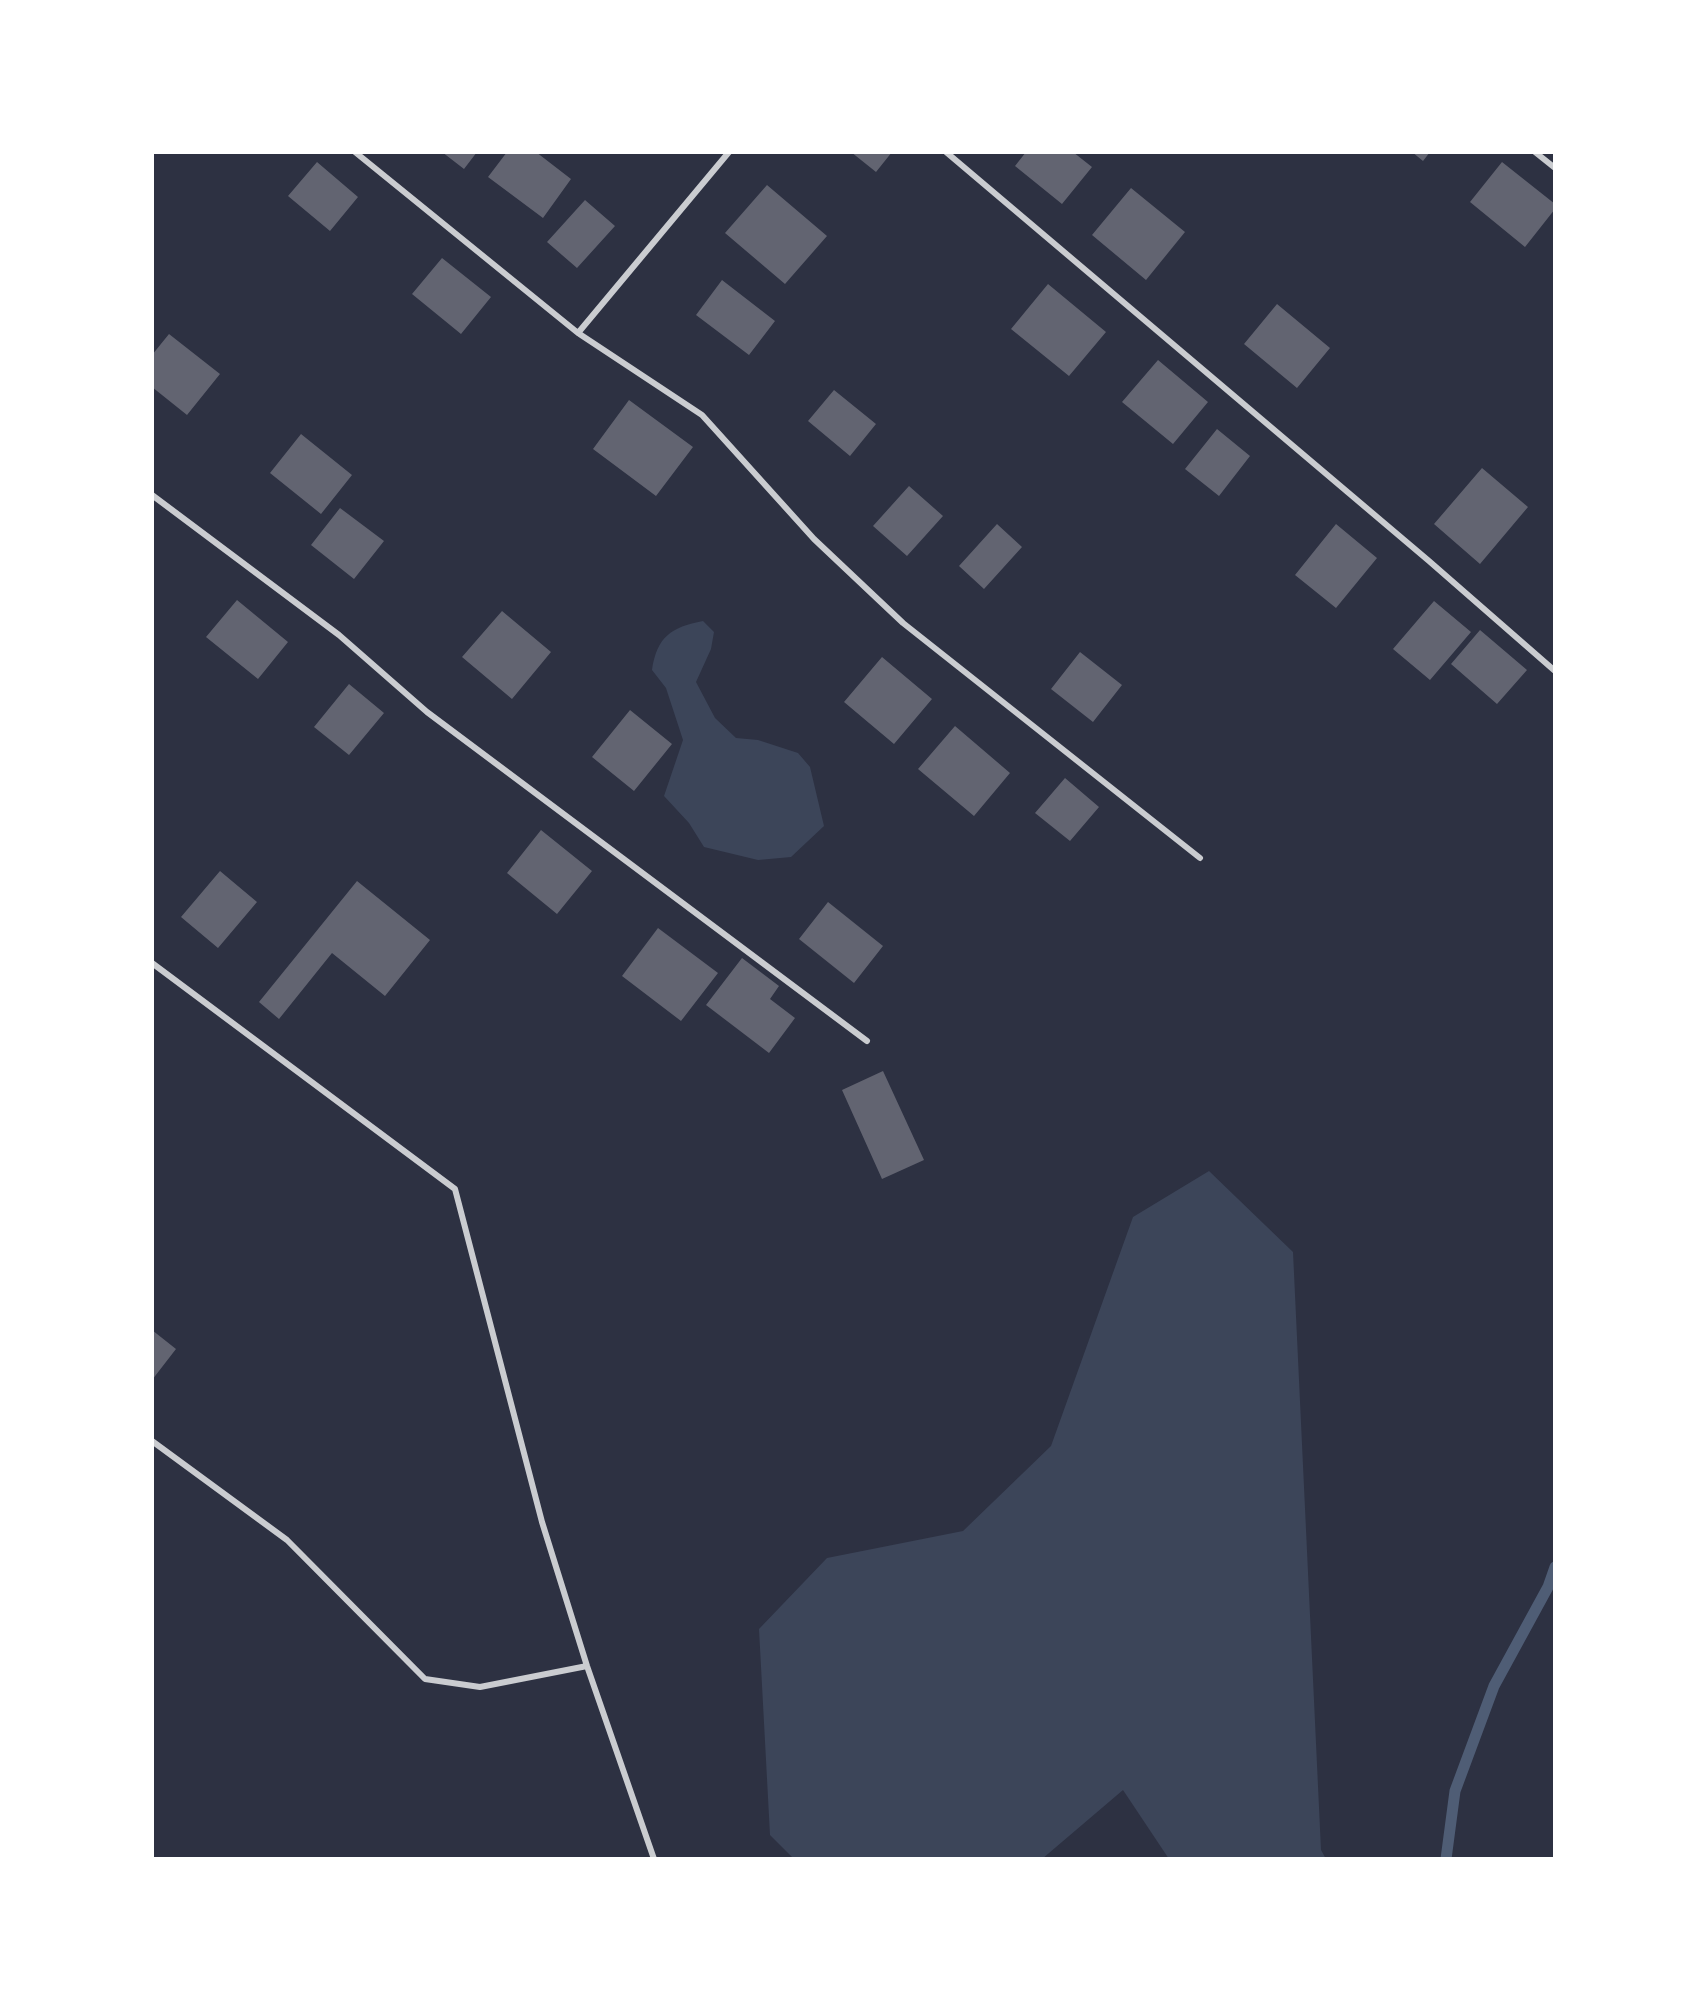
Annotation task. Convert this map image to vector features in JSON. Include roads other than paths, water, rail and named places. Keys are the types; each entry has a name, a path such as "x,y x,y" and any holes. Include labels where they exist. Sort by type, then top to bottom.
{"lane":[{"path":"355,152 578,333 702,415 814,539 903,623 1200,858"},
{"path":"578,333 729,152"},
{"path":"946,152 1555,671"},
{"path":"1535,152 1555,168"},
{"path":"152,495 339,635 427,712 867,1041"},
{"path":"152,963 455,1189 542,1522 587,1666 654,1859"},
{"path":"152,1441 287,1540 425,1679 480,1687 587,1666"}],"waterway":[{"path":"1446,1859 1455,1791 1494,1686 1548,1587 1555,1567"}]}
